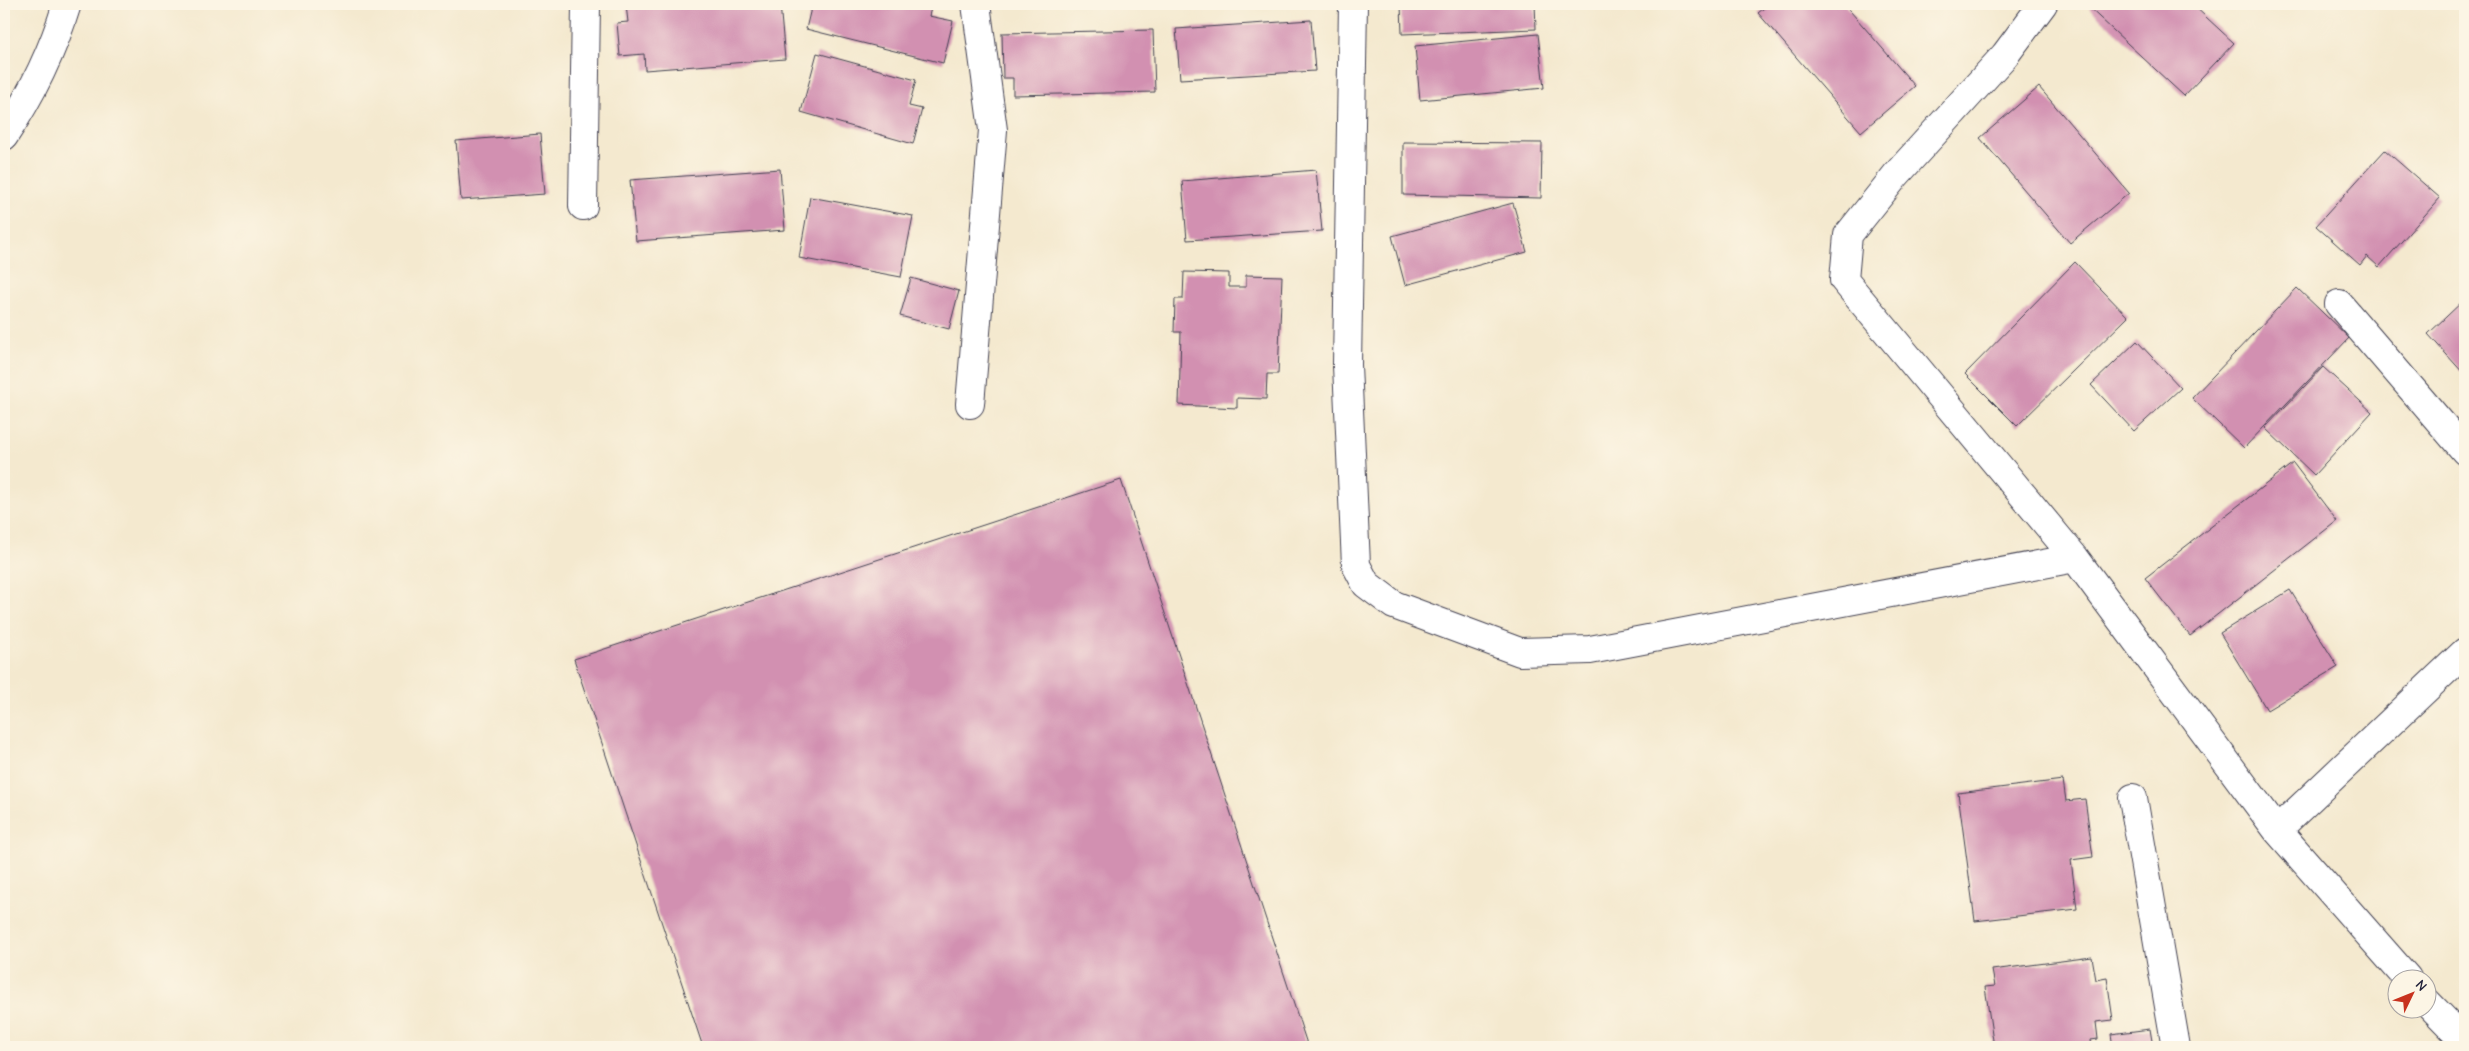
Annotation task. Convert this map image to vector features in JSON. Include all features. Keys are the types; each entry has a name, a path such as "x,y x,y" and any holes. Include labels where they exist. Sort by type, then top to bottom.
{"street":[{"path":"4,136 22,110 60,26 67,4"},
{"path":"583,206 586,4"},
{"path":"970,404 993,130 976,4"},
{"path":"1353,4 1347,365 1356,565 1366,584 1394,605 1520,652 1590,650 2075,558"},
{"path":"2043,4 2005,55 1896,175 1848,236 1844,280 2075,558 2277,830 2398,968"},
{"path":"2339,304 2465,451"},
{"path":"2277,830 2465,652"},
{"path":"2133,798 2176,1047"},
{"path":"2436,1011 2465,1041"}],"building":[{"path":"780,4 785,59 645,70 644,54 620,56 617,23 628,22 626,5"},
{"path":"812,4 932,4 929,16 953,21 943,63 806,29"},
{"path":"1401,4 1535,4 1536,29 1402,34"},
{"path":"1769,4 1844,4 1915,86 1861,132 1758,13"},
{"path":"2085,4 2192,4 2234,43 2184,96"},
{"path":"1311,20 1315,71 1180,79 1176,29"},
{"path":"1153,30 1155,92 1013,95 1013,78 1003,78 1002,33"},
{"path":"1538,34 1544,88 1420,100 1415,46"},
{"path":"817,53 916,80 909,106 922,109 913,144 801,112"},
{"path":"2039,87 2129,193 2070,243 1980,138"},
{"path":"540,134 545,194 461,200 456,141"},
{"path":"1403,142 1542,143 1541,198 1403,195"},
{"path":"2385,150 2440,198 2379,267 2367,256 2360,265 2316,226"},
{"path":"780,169 785,230 636,241 630,180"},
{"path":"1316,170 1322,231 1187,240 1182,181"},
{"path":"810,197 913,216 901,277 799,258"},
{"path":"1513,203 1527,252 1405,285 1392,236"},
{"path":"2075,262 2128,317 2017,426 1965,374"},
{"path":"1184,272 1229,273 1229,287 1246,287 1246,275 1282,276 1278,374 1267,374 1266,399 1237,398 1237,408 1179,405 1181,332 1174,332 1175,299 1183,299"},
{"path":"911,278 959,291 949,329 900,316"},
{"path":"2297,288 2349,338 2244,448 2192,398"},
{"path":"2465,299 2465,375 2428,334"},
{"path":"2137,341 2181,388 2134,431 2091,385"},
{"path":"2323,367 2372,412 2314,475 2265,428"},
{"path":"2293,463 2337,521 2190,636 2145,578"},
{"path":"1121,480 1308,1047 703,1047 574,659"},
{"path":"2290,590 2338,667 2267,710 2220,633"},
{"path":"2063,780 2066,801 2085,799 2093,857 2071,860 2077,909 1975,921 1958,793"},
{"path":"2092,957 2096,980 2107,978 2113,1020 2096,1022 2098,1039 2091,1040 2092,1047 1994,1047 1985,987 1995,986 1992,970"},
{"path":"2150,1029 2153,1047 2113,1047 2111,1034"}]}
